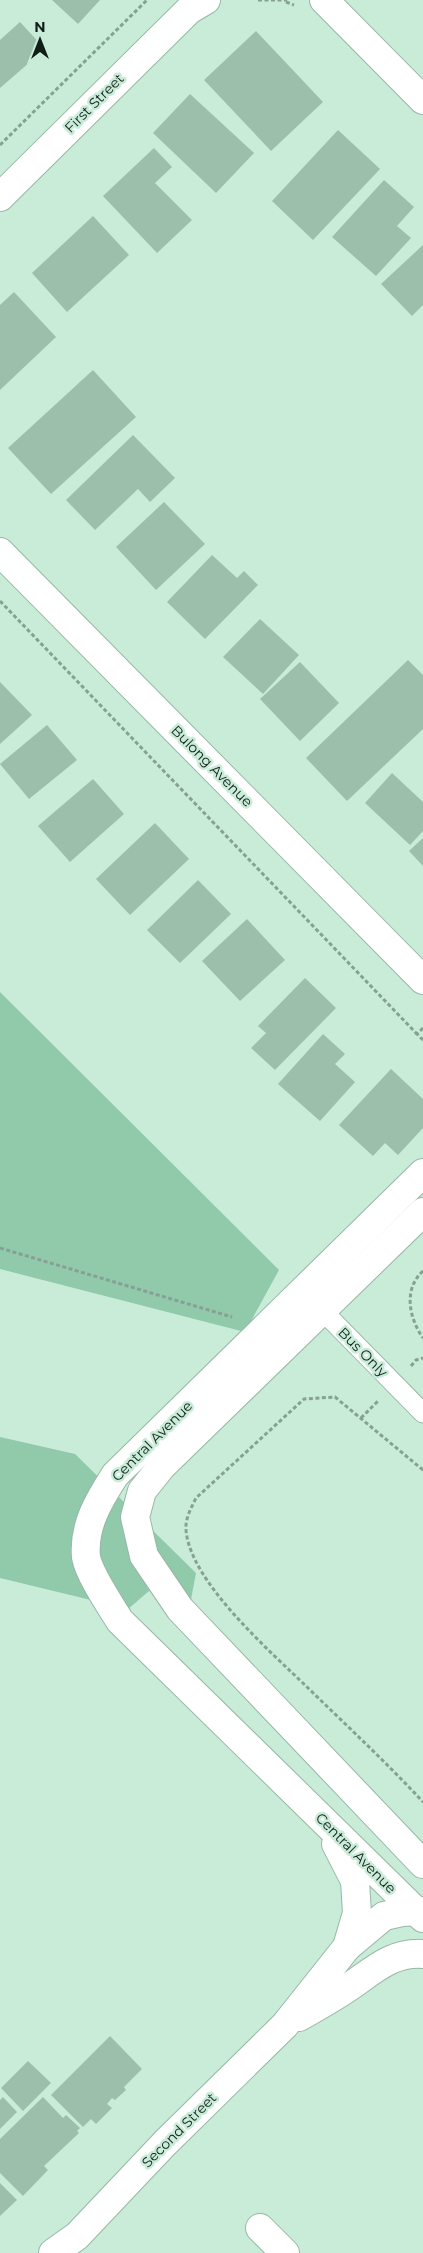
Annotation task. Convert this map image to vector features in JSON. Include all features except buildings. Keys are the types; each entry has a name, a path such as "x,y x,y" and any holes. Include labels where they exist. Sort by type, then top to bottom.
{"street":[{"path":"324,0 423,100"},
{"name":"First Street","path":"0,197 196,3"},
{"name":"Bulong Avenue","path":"0,552 423,980"},
{"name":"Central Avenue","path":"412,1911 120,1621 99,1586 86,1558 87,1532 96,1505 115,1475 423,1173"},
{"name":"Central Avenue","path":"423,1212 162,1466 142,1492 135,1517 144,1556 180,1609 393,1835 423,1864"},
{"name":"Central Avenue","path":"305,1803 341,1850 355,1880 357,1913 347,1947"},
{"name":"Central Avenue","path":"380,1964 401,1933 412,1911 405,1866 393,1835"},
{"name":"Second Street","path":"53,2253 72,2245 165,2143 284,2025 347,1947 384,1916 412,1911"},
{"name":"Second Street","path":"284,2025 346,1990 380,1964 416,1954"},
{"path":"260,2228 285,2253"}],"lane":[{"name":"Bus Only","path":"304,1291 423,1413"}],"path":[{"path":"0,146 147,0"},
{"path":"258,0 286,2 287,0"},
{"path":"0,602 423,1040"},
{"path":"417,1034 423,1028"},
{"path":"0,1248 235,1318"},
{"path":"423,1271 416,1278 411,1292 410,1310 415,1326 423,1338"},
{"path":"423,1470 334,1397 304,1399 196,1498 187,1517 186,1530 192,1552 213,1590 242,1624 423,1802"}],"green space":[{"path":"0,992 279,1270 245,1332 0,1269"},
{"path":"0,1437 75,1454 196,1573 189,1610 149,1591 128,1609 0,1578"}]}
